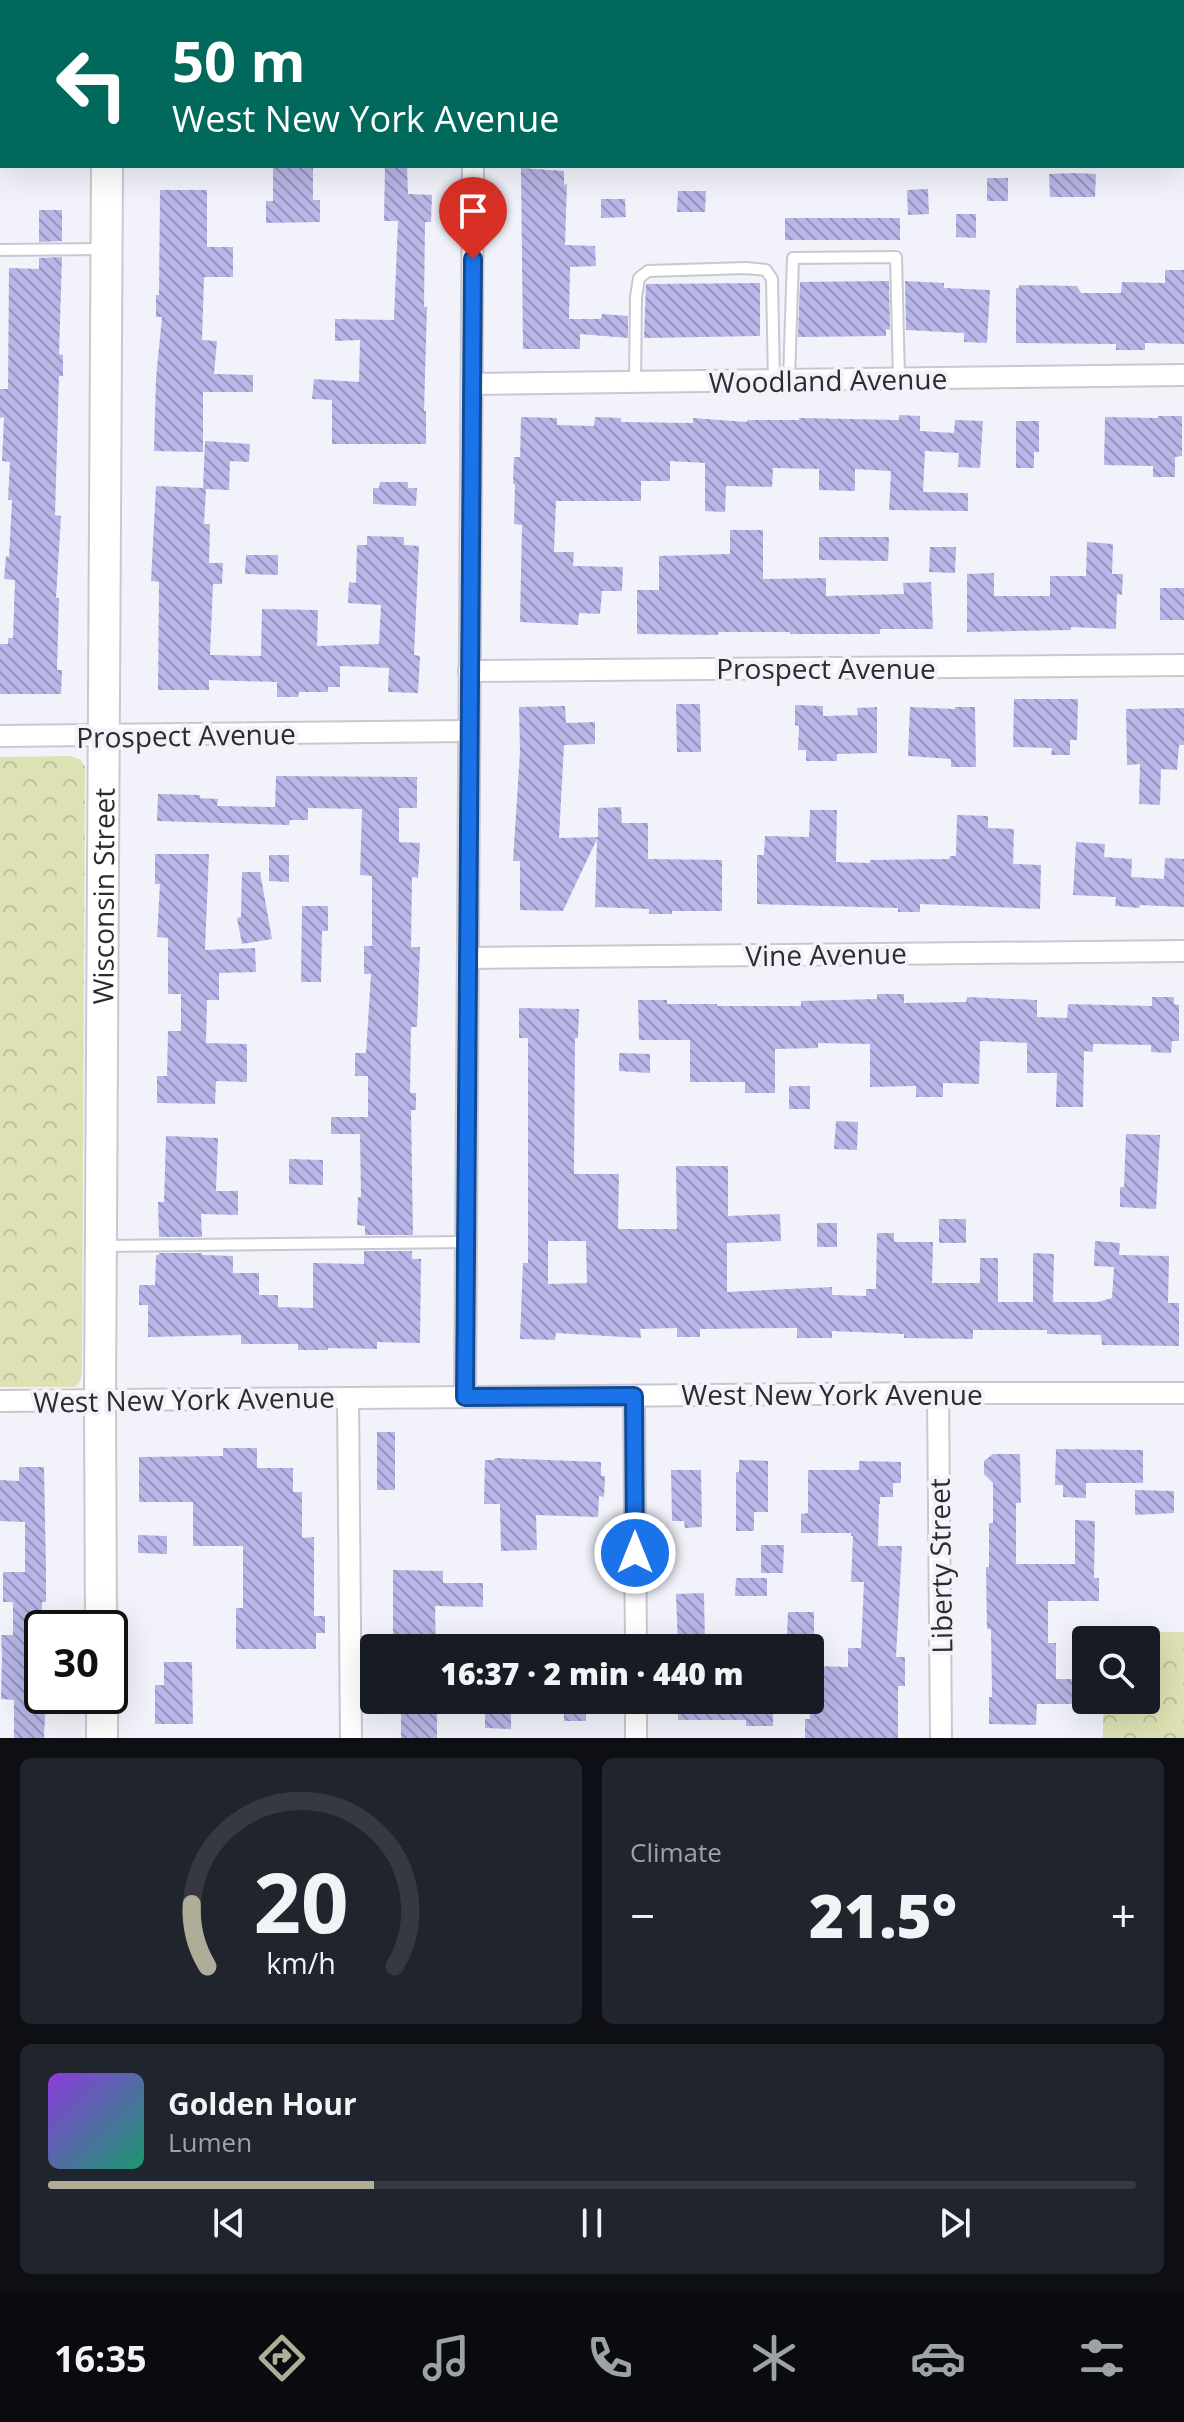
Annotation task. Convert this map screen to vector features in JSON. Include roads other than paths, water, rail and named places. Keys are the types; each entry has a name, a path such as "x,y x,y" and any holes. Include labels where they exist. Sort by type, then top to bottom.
{"street":[{"name":"Wisconsin Street","path":"101,1610 107,168"},
{"path":"465,1397 473,168"},
{"name":"Woodland Avenue","path":"472,384 1184,375"},
{"name":"Prospect Avenue","path":"469,671 1184,665"},
{"name":"Prospect Avenue","path":"0,736 468,731"},
{"name":"Vine Avenue","path":"468,958 1184,951"},
{"name":"Liberty Street","path":"938,1393 941,1738"},
{"name":"West New York Avenue","path":"0,1401 1184,1393"},
{"path":"634,1396 636,1634"},
{"path":"348,1398 351,1738"},
{"path":"102,1714 102,1738"},
{"path":"636,1714 636,1738"}],"lane":[{"path":"0,250 107,249"},
{"path":"781,380 793,258 896,257 899,378"},
{"path":"635,382 639,278 648,271 746,268 766,270 772,279 781,380"},
{"path":"101,1246 466,1242"}]}
